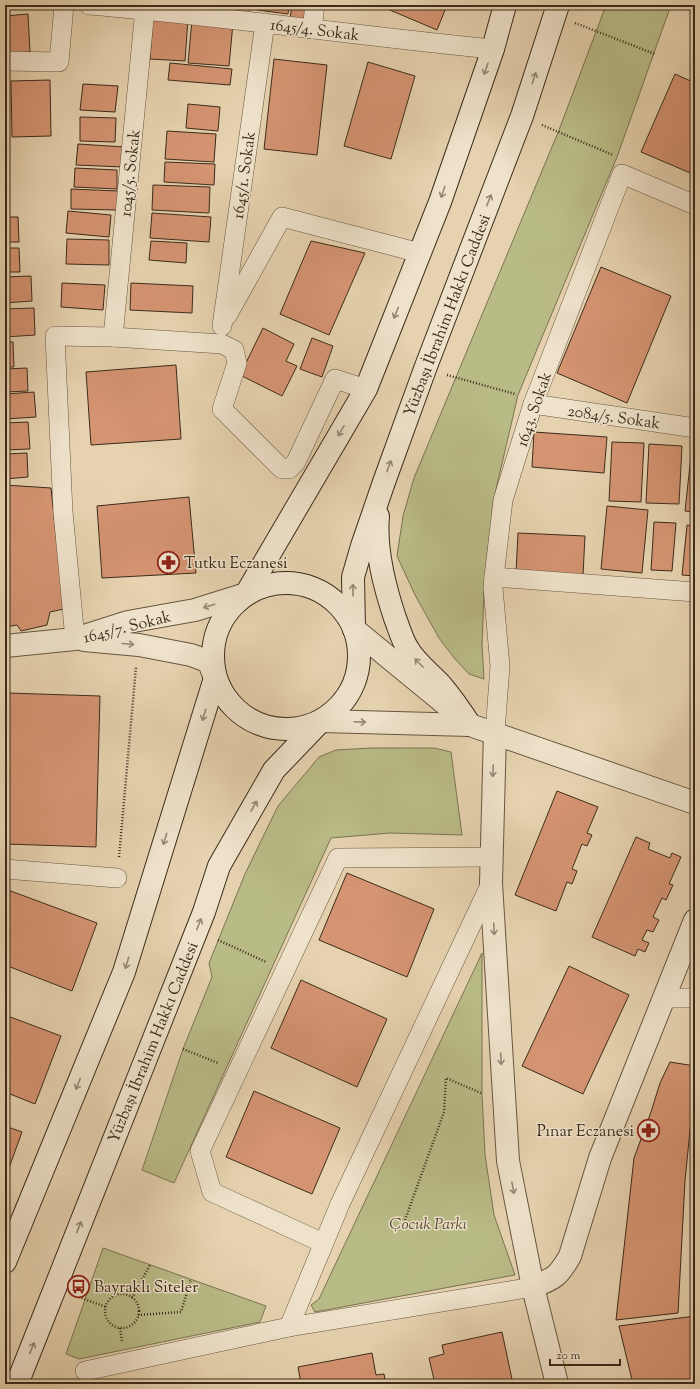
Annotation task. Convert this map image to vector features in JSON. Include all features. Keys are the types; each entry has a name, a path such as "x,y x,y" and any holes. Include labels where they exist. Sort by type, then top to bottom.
{"main road":[{"path":"246,594 366,388 440,202 493,49 505,5"},
{"name":"Yüzbaşı İbrahim Hakkı Caddesi","path":"354,629 353,577 379,494 425,369 522,116 557,10"},
{"path":"379,494 377,523 383,580 398,627 407,648 414,658 452,698 470,725"},
{"path":"5,1262 124,972 215,678 212,654 217,631 228,610 246,594 266,585 287,582 308,586 328,596 344,610 354,629 359,650 358,671 351,691 338,708 322,720 301,728 279,730 258,725 239,713 224,697 215,678 210,665 207,661 191,655 138,645 75,639"},
{"name":"1645/7. Sokak","path":"5,646 75,639 128,622 195,610 246,594"},
{"path":"354,629 470,725"},
{"path":"322,720 470,725 495,732 695,803"},
{"name":"Yüzbaşı İbrahim Hakkı Caddesi","path":"17,1384 197,931 219,866 274,770 322,720"},
{"path":"495,732 491,883 508,1161 533,1287 557,1384"},
{"path":"533,1287 554,1278 563,1269 570,1256 600,1158 695,920"}],"street":[{"path":"5,61 59,62 64,5"},
{"name":"1645/4. Sokak","path":"89,5 145,9 493,49"},
{"path":"312,29 315,5"},
{"name":"1045/5. Sokak","path":"113,338 145,9"},
{"name":"1645/1. Sokak","path":"222,335 264,23"},
{"path":"622,174 695,205"},
{"name":"1643. Sokak","path":"495,732 500,666 493,588 503,500 533,404 622,174"},
{"path":"222,335 282,217 420,253"},
{"path":"75,639 63,512 55,336 113,338 222,335"},
{"path":"222,335 234,350 237,363 222,409 282,469 289,469 296,462 336,379 366,388"},
{"name":"2084/5. Sokak","path":"533,404 695,428"},
{"path":"494,577 695,592"},
{"path":"323,1243 212,1192 200,1151 338,858 492,857"},
{"path":"5,869 117,878"},
{"path":"289,1327 340,1204 491,883"},
{"path":"665,998 695,998"},
{"path":"85,1370 289,1327 533,1287"}],"path":[{"path":"557,10 655,54"},
{"path":"522,116 617,157 622,174"},
{"path":"425,369 518,395 533,404"},
{"path":"117,878 138,645"},
{"path":"197,931 273,965 284,972"},
{"path":"183,1049 237,1071"},
{"path":"404,1220 444,1112 446,1078 482,1094 503,1089"},
{"path":"132,1298 150,1265"},
{"path":"138,1315 181,1312 191,1279"},
{"path":"78,1291 76,1297 106,1306"},
{"path":"123,1294 132,1298 137,1304 138,1315 136,1320 128,1327 117,1328 108,1322 106,1317 106,1306 108,1301 118,1295 123,1294"}],"green space":[{"path":"606,5 671,5 617,157 518,395 493,502 484,590 482,644 484,679 469,674 455,659 439,638 415,595 397,556 403,516 414,478 559,130"},
{"path":"371,748 434,748 451,752 462,835 390,833 331,838 174,1183 142,1170 183,1049 212,977 209,963 245,874 278,806 319,757 336,750"},
{"name":"Çocuk Parkı","path":"482,953 482,1094 485,1155 494,1215 515,1275 315,1312 311,1305 319,1299"},
{"path":"103,1248 266,1306 260,1322 79,1359 66,1354"}],"building":[{"path":"52,5 55,8 5,6"},
{"path":"234,5 251,5 250,10 233,8"},
{"path":"258,5 289,5 288,14 257,10"},
{"path":"292,5 312,5 311,21 290,19"},
{"path":"378,5 447,5 437,30"},
{"path":"28,14 30,52 5,53 5,16"},
{"path":"153,17 188,19 185,61 150,59"},
{"path":"192,20 233,23 229,66 188,63"},
{"path":"274,59 327,65 317,155 264,149"},
{"path":"368,62 415,76 391,159 344,146"},
{"path":"170,63 232,69 230,85 168,80"},
{"path":"675,74 695,83 695,175 641,152"},
{"path":"50,80 51,136 12,137 11,81"},
{"path":"83,84 118,86 115,112 80,110"},
{"path":"188,104 220,107 218,131 186,128"},
{"path":"80,117 116,118 115,142 80,141"},
{"path":"167,131 216,134 214,162 165,159"},
{"path":"5,140 7,140 8,172 5,172"},
{"path":"78,144 125,147 124,167 76,165"},
{"path":"165,162 215,164 214,185 164,182"},
{"path":"75,168 117,170 117,189 74,187"},
{"path":"153,185 210,187 209,213 152,210"},
{"path":"71,189 118,191 117,210 71,209"},
{"path":"68,211 111,215 109,237 66,233"},
{"path":"152,213 211,217 209,242 150,238"},
{"path":"5,217 18,217 19,242 5,242"},
{"path":"67,239 109,240 109,265 66,264"},
{"path":"151,241 187,243 186,263 149,260"},
{"path":"311,241 365,253 329,335 280,314"},
{"path":"5,248 19,248 20,272 5,272"},
{"path":"601,267 671,296 627,403 557,373"},
{"path":"31,276 32,301 5,303 5,277"},
{"path":"62,283 105,285 103,310 61,307"},
{"path":"131,283 193,286 192,313 130,310"},
{"path":"34,308 35,335 5,337 5,309"},
{"path":"263,328 294,344 286,361 297,366 282,396 240,375"},
{"path":"312,338 333,346 322,377 300,369"},
{"path":"5,342 13,342 14,367 5,367"},
{"path":"176,365 181,439 91,445 86,372"},
{"path":"27,368 28,391 5,392 5,369"},
{"path":"34,392 36,417 5,419 5,394"},
{"path":"28,422 30,449 5,450 5,423"},
{"path":"534,432 607,437 604,473 532,467"},
{"path":"612,442 644,443 641,502 609,501"},
{"path":"649,444 682,446 679,504 646,503"},
{"path":"692,446 695,446 695,512 685,511"},
{"path":"27,453 28,477 5,479 5,454"},
{"path":"5,485 51,488 64,609 50,612 47,625 21,631 17,625 5,627"},
{"path":"189,497 196,573 102,578 97,506"},
{"path":"607,506 648,510 642,573 601,569"},
{"path":"654,522 676,523 672,571 651,570"},
{"path":"687,525 695,526 695,576 682,575"},
{"path":"518,533 585,536 583,575 516,572"},
{"path":"7,693 100,696 96,847 5,844"},
{"path":"557,791 598,807 587,833 592,835 587,846 582,844 572,869 577,871 572,884 567,882 556,911 515,895"},
{"path":"636,837 650,843 648,849 670,858 672,853 681,857 669,884 673,885 666,900 662,898 653,917 659,920 653,932 647,930 642,940 649,943 645,952 638,949 635,956 592,937"},
{"path":"347,873 434,909 407,977 319,940"},
{"path":"8,890 97,923 72,991 5,965 5,897"},
{"path":"569,966 629,995 583,1094 522,1066"},
{"path":"301,980 387,1019 357,1087 271,1048"},
{"path":"5,1015 61,1036 35,1104 5,1092"},
{"path":"670,1062 695,1066 695,1080 685,1181 678,1313 616,1320 634,1158 660,1083"},
{"path":"254,1091 340,1128 312,1194 226,1157"},
{"path":"5,1126 22,1132 5,1179"},
{"path":"695,1316 695,1384 633,1384 619,1326"},
{"path":"502,1332 513,1384 435,1384 429,1358 444,1354 442,1345"},
{"path":"372,1353 376,1375 384,1374 386,1384 301,1384 298,1367"}],"place":[{"name":"Tutku Eczanesi","path":"169,562"},
{"name":"Pınar Eczanesi","path":"649,1130"},
{"name":"Bayraklı Siteler","path":"79,1286"}]}
